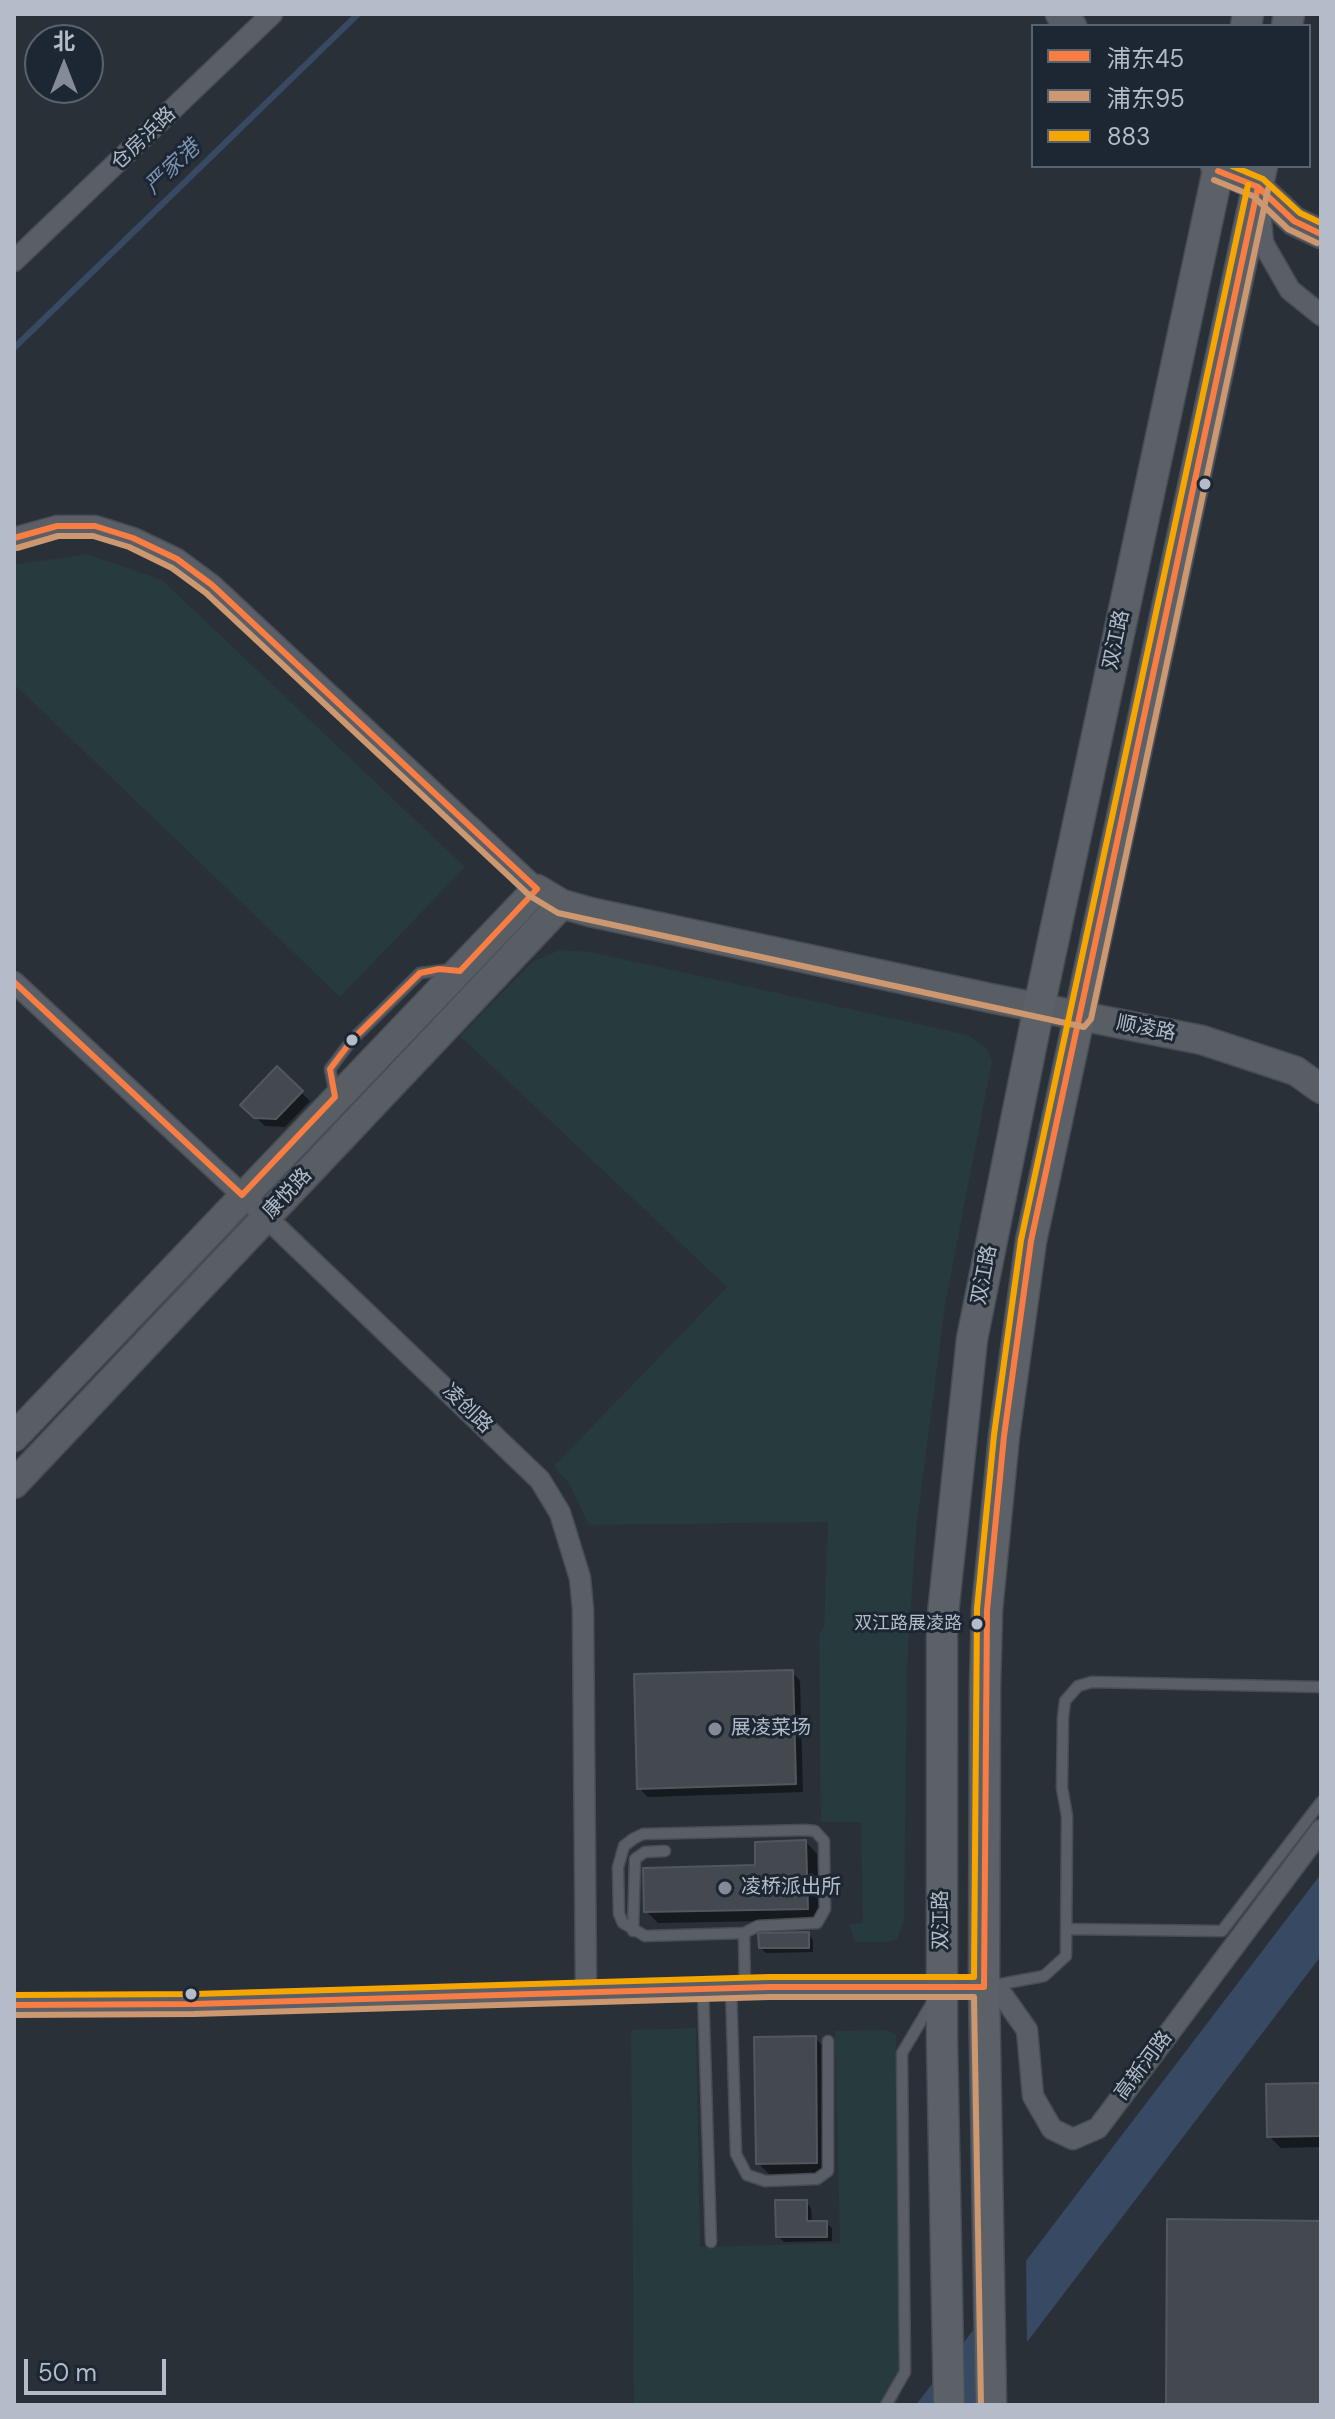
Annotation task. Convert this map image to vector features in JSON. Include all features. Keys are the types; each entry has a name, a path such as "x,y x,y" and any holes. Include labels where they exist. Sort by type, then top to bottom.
{"main road":[{"name":"双江路","path":"949,2405 941,1987 942,1623 972,1339 1217,168"},
{"name":"双江路","path":"991,2405 984,1987 985,1687 994,1534 1031,1241 1260,176"}],"street":[{"name":"仓房浜路","path":"14,261 272,14"},
{"path":"1222,168 1260,176 1294,221 1321,234"},
{"path":"1260,176 1263,243 1290,290 1321,315"},
{"name":"顺凌路","path":"14,538 57,526 95,526 133,538 177,559 212,585 537,889 562,904 1081,1017 1202,1040 1296,1071 1321,1089"},
{"name":"康悦路","path":"14,1437 335,1097 537,889"},
{"name":"康悦路","path":"14,1484 562,904"},
{"name":"凌创路","path":"14,982 266,1217 540,1480 560,1513 580,1578 583,1609 586,1991"},
{"name":"高新河路","path":"984,1987 1003,1996 1027,2030 1033,2096 1041,2115 1063,2137 1073,2139 1088,2135 1098,2128 1321,1830"},
{"path":"14,2005 194,2004 738,1988 984,1987"}],"lane":[{"path":"984,1987 1044,1976 1059,1966 1066,1956 1067,1816 1062,1788 1063,1717 1065,1701 1078,1686 1092,1682 1321,1687"},
{"path":"1066,1929 1222,1931 1321,1802"},
{"path":"806,1830 821,1835 823,1917 807,1925 758,1926 744,1933 654,1936 633,1931 619,1914 618,1883 621,1856 633,1839 643,1834 806,1830"},
{"path":"633,1931 635,1859 645,1852 665,1851"},
{"path":"744,1933 738,1988 736,2154 747,2175 765,2181 817,2179 828,2171 828,2041"},
{"path":"886,2405 905,2372 902,2053 941,1987"},
{"path":"703,1989 711,2242"}],"green space":[{"path":"86,554 162,580 465,867 340,997 14,684 14,565"},
{"path":"560,950 590,952 968,1035 986,1048 992,1061 945,1305 916,1530 907,1665 904,1920 897,1939 855,1942 849,1924 863,1923 861,1822 821,1822 819,1634 824,1627 828,1522 589,1525 569,1483 554,1466 727,1287 460,1036 532,962"},
{"path":"696,2028 700,2247 840,2243 835,2031 887,2030 896,2035 899,2405 634,2405 631,2030"}],"water":[{"path":"1321,1874 1321,1956 979,2405 916,2405"}],"pier":[{"path":"1026,2254 1027,2349 984,2405 975,2405 974,2322"}],"building":[{"path":"277,1066 303,1091 276,1119 254,1118 240,1105"},
{"name":"展凌菜场","path":"793,1670 796,1784 637,1789 634,1674"},
{"name":"凌桥派出所","path":"806,1840 808,1909 644,1912 643,1868 755,1865 755,1842"},
{"path":"809,1932 809,1948 759,1948 758,1933"},
{"path":"816,2036 817,2163 756,2164 754,2037"},
{"path":"1321,2083 1321,2136 1267,2137 1266,2084"},
{"path":"775,2200 807,2200 807,2221 827,2221 827,2237 776,2237"},
{"path":"1167,2219 1321,2221 1321,2405 1166,2405"}],"waterway":[{"name":"严家港","path":"14,348 358,14"}],"transit line":[{"name":"883","path":"1237,168 1263,179 1300,213 1321,223"},
{"name":"浦东45","path":"1218,171 1258,187 1294,221 1321,234"},
{"name":"浦东95","path":"1214,180 1253,196 1288,229 1317,243"},
{"name":"883","path":"14,1995 194,1994 769,1977 974,1977 977,1609 994,1435 1021,1240 1248,185"},
{"name":"浦东45","path":"14,2005 194,2004 769,1987 984,1987 987,1610 1004,1436 1031,1241 1258,187"},
{"name":"浦东95","path":"17,548 58,536 93,536 129,547 172,568 206,593 530,896 558,913 1084,1027 1091,1019 1268,189"},
{"name":"浦东45","path":"14,538 57,526 95,526 133,538 177,559 212,585 537,889 460,971 439,969 420,973 352,1040 330,1069 335,1097 242,1195 14,982"},
{"name":"浦东95","path":"14,2015 194,2014 769,1997 974,1997 981,2405"}],"place":[{"name":"双江路展凌路","path":"977,1624"},
{"name":"展凌菜场","path":"715,1729"},
{"name":"凌桥派出所","path":"725,1888"}]}
